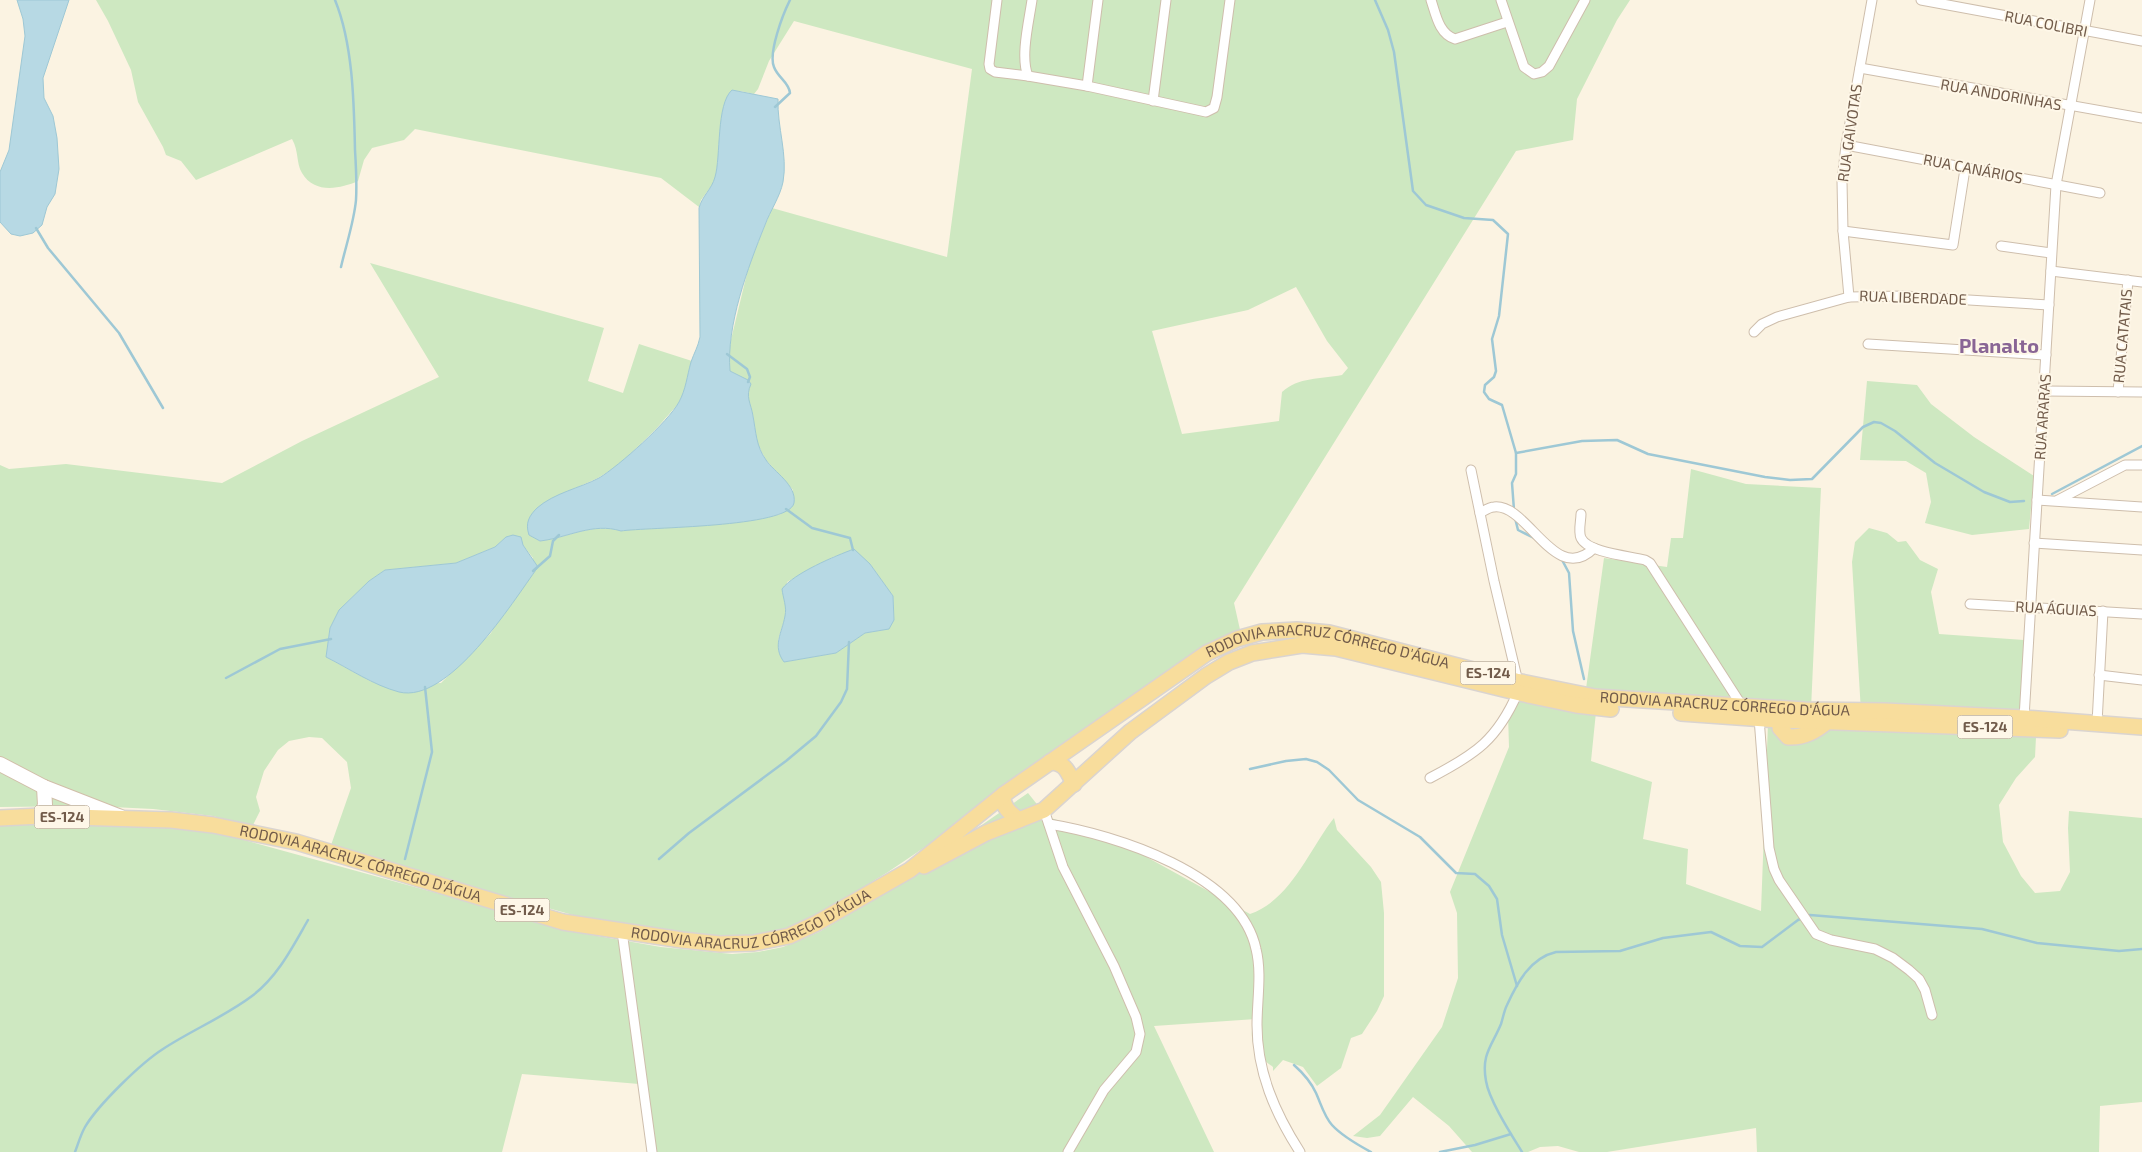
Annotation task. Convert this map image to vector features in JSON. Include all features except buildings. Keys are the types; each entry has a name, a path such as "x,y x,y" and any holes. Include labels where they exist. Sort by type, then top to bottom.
{"main road":[{"name":"RODOVIA ARACRUZ CÓRREGO D'ÁGUA","path":"0,818 41,816 125,818 213,824 296,842 563,922 720,944 754,943 789,936 849,907 910,870 1003,795 1207,653 1237,639 1262,632 1297,630 1328,633 1594,707 1759,718 1780,714 1885,711 2024,718 2142,727"},
{"name":"RODOVIA ARACRUZ CÓRREGO D'ÁGUA","path":"910,870 937,860 986,833 1019,820 1047,817 1074,784 1130,732 1206,676 1240,658 1267,650 1302,645 1336,648 1518,687 1617,699 1742,706 1780,714"},
{"name":"RODOVIA ARACRUZ CÓRREGO D'ÁGUA","path":"1780,714 1784,734 1794,737 1813,733 1828,722 2142,735"},
{"path":"1050,762 1063,765 1074,784"},
{"path":"1003,795 1003,802 1007,811 1019,820"}],"street":[{"path":"997,0 988,64 990,69 995,72 1087,86 1206,112 1214,108 1230,0"},
{"path":"1028,76 1025,68 1025,58 1032,0"},
{"path":"1087,86 1098,0"},
{"path":"1152,101 1166,0"},
{"path":"1431,0 1442,30 1448,37 1455,39 1507,22"},
{"path":"1504,3 1507,22 1524,67 1534,74 1542,72 1549,66 1585,0"},
{"name":"RUA GAIVOTAS","path":"1849,297 1843,230 1842,181 1846,145 1872,0"},
{"name":"RUA COLIBRI","path":"1921,0 2142,42"},
{"name":"RUA ARARAS","path":"2024,718 2056,185 2090,0"},
{"name":"RUA ANDORINHAS","path":"1860,68 2071,107 2142,118"},
{"name":"RUA CANÁRIOS","path":"1846,145 2100,193"},
{"path":"1843,230 1953,245 1966,169"},
{"path":"2001,246 2052,253"},
{"path":"2051,271 2142,282"},
{"name":"RUA CATATAIS","path":"2118,392 2128,280"},
{"name":"RUA LIBERDADE","path":"1754,332 1762,324 1777,317 1849,297 1904,296 2049,304"},
{"path":"1868,344 2046,355"},
{"path":"2045,390 2142,392"},
{"path":"2058,501 2125,465 2142,465"},
{"path":"1430,778 1470,756 1482,746 1503,722 1518,687 1471,470"},
{"path":"2037,500 2142,508"},
{"path":"1480,513 1490,508 1501,508 1523,521 1551,549 1566,557 1580,557 1586,555 1594,548"},
{"path":"1581,514 1582,539 1589,546 1645,560 1650,563 1742,706"},
{"path":"2034,543 2142,550"},
{"name":"RUA ÁGUIAS","path":"1970,604 2142,614"},
{"path":"2097,723 2103,611"},
{"path":"2099,674 2142,680"},
{"path":"1759,718 1769,848 1774,869 1780,880 1816,934 1831,940 1875,948 1909,970 1919,979 1925,990 1932,1015"},
{"path":"0,764 44,787 125,818"},
{"path":"41,816 45,805 44,787"},
{"path":"1047,817 1069,882 1114,966 1136,1017 1140,1034 1136,1052 1104,1090 1068,1152"},
{"path":"1047,817 1112,839 1176,864 1215,890 1238,912 1252,933 1257,950 1258,1040 1265,1081 1280,1118 1300,1152"},
{"path":"622,931 652,1152"}],"green space":[{"path":"96,0 1630,0 1617,20 1577,99 1573,140 1516,151 1234,603 1241,634 888,872 813,918 791,928 768,935 720,938 584,918 330,848 351,788 347,762 322,738 309,737 289,741 278,750 264,771 256,797 260,811 252,827 213,816 153,809 92,806 0,807 0,465 9,469 66,464 222,483 302,441 439,377 370,263 604,328 588,381 623,393 639,344 692,361 686,387 678,404 656,429 620,464 598,478 571,490 529,535 540,541 590,529 600,528 621,531 741,521 781,514 793,490 766,460 757,443 753,415 747,398 750,384 747,380 730,371 728,352 749,265 772,208 947,257 972,69 794,21 769,61 758,89 754,94 740,91 729,93 722,117 716,176 701,200 699,207 661,178 415,129 404,140 372,148 364,160 358,181 336,188 328,188 320,187 307,180 299,165 296,148 292,139 196,180 181,161 166,155 138,102 131,70","holes":["1296,287 1327,341 1348,368 1342,375 1310,379 1288,387 1282,392 1279,421 1182,434 1152,331 1248,310","506,537 523,545 533,558 491,633 441,683 384,686 370,681 326,657 330,628 339,610 369,581 385,570 456,563 495,547","835,556 870,564 893,596 894,620 883,630 865,633 836,653 784,662 778,644 786,613 787,582"]},
{"path":"1867,381 1917,385 1931,404 1974,437 2034,476 2029,529 1972,535 1925,523 1931,502 1926,473 1906,461 1860,460"},
{"path":"1691,469 1746,484 1821,488 1811,709 1585,696 1604,558 1667,567 1671,538 1683,538"},
{"path":"1869,528 1887,533 1898,542 1906,541 1920,560 1938,569 1931,592 1939,634 2024,640 2022,722 1861,712 1852,562 1855,542"},
{"path":"1513,700 1596,712 1591,761 1652,782 1643,839 1688,849 1686,884 1761,911 1768,723 2036,737 2035,757 2016,778 1999,805 2003,842 2021,876 2035,893 2060,891 2070,872 2069,811 2142,818 2142,1102 2100,1106 2099,1152 1757,1152 1756,1128 1607,1152 1579,1152 1558,1146 1540,1147 1528,1152 1472,1152 1449,1126 1413,1097 1380,1136 1367,1138 1353,1136 1380,1115 1442,1027 1458,978 1457,913 1450,892 1509,747 1508,714"},
{"path":"1028,793 1044,813 1051,818 1112,838 1250,914 1264,907 1288,885 1334,818 1337,830 1371,867 1381,882 1384,913 1384,996 1362,1034 1351,1038 1341,1068 1317,1086 1303,1067 1283,1060 1273,1071 1273,1067 1262,1058 1252,1040 1253,1026 1256,1019 1154,1026 1214,1152 648,1152 639,1084 522,1074 502,1152 0,1152 0,822 122,823 211,831 586,934 661,947 732,954 758,952 783,947 819,932 873,900"}],"water":[{"path":"17,0 69,0 43,78 44,98 53,116 57,138 59,169 55,194 47,207 42,225 33,233 20,236 11,234 0,222 0,172 9,150 25,36 23,19"},
{"path":"732,90 778,99 784,162 783,182 780,193 758,241 745,278 731,335 730,371 748,380 751,384 748,396 760,449 770,465 789,485 794,496 794,503 786,511 744,522 621,531 600,528 540,541 529,535 527,527 530,517 537,508 551,498 592,482 608,472 654,432 679,402 700,337 699,208 715,177 723,107"},
{"path":"513,535 521,537 523,545 538,567 478,648 438,683 418,692 399,692 371,681 326,657 330,628 339,610 369,581 385,570 456,563 495,547 506,537"},
{"path":"854,549 870,564 893,596 894,620 889,629 865,633 836,653 784,662 780,656 778,645 785,613 782,589 805,571"}],"waterway":[{"path":"335,0 346,35 349,54 354,113 356,175 355,208 341,267"},
{"path":"775,107 790,93 788,86 776,71 773,61 777,34 790,0"},
{"path":"1375,0 1388,30 1394,52 1413,191 1426,205 1464,218 1493,220 1508,234 1499,316 1492,339 1496,371 1494,377 1485,385 1484,392 1489,399 1502,405 1516,453 1516,474 1512,483 1514,510"},
{"path":"36,228 48,248 119,333 163,408"},
{"path":"727,354 747,369 750,377 748,382"},
{"path":"1516,453 1582,441 1617,440 1648,454 1765,477 1790,480 1812,479 1863,427 1874,422 1881,423 1895,431 1935,463 1984,492 2010,502 2024,501"},
{"path":"2052,494 2142,446"},
{"path":"786,509 812,528 850,538 853,550"},
{"path":"1515,518 1518,530 1536,539"},
{"path":"533,571 550,556 553,541 559,535"},
{"path":"1561,558 1569,573 1573,631 1584,679"},
{"path":"226,678 280,649 331,639"},
{"path":"659,859 689,833 786,761 816,736 841,702 847,689 849,642"},
{"path":"405,859 432,752 425,687"},
{"path":"1250,769 1286,761 1306,759 1317,762 1329,770 1358,800 1420,837 1456,873 1475,874 1489,886 1497,899 1502,935 1517,986"},
{"path":"1522,1152 1491,1098 1486,1081 1486,1057 1501,1024 1506,1007 1525,972 1539,960 1556,952 1620,951 1663,938 1711,932 1740,946 1762,947 1798,920 1810,915 1982,929 2037,943 2119,951 2142,949"},
{"path":"75,1152 91,1118 143,1064 163,1049 252,996 261,988 284,961 308,920"},
{"path":"1294,1065 1312,1085 1332,1125 1345,1137 1371,1152"},
{"path":"1440,1152 1475,1145 1511,1134"}],"district":[{"name":"Planalto","path":"1999,346"}]}
